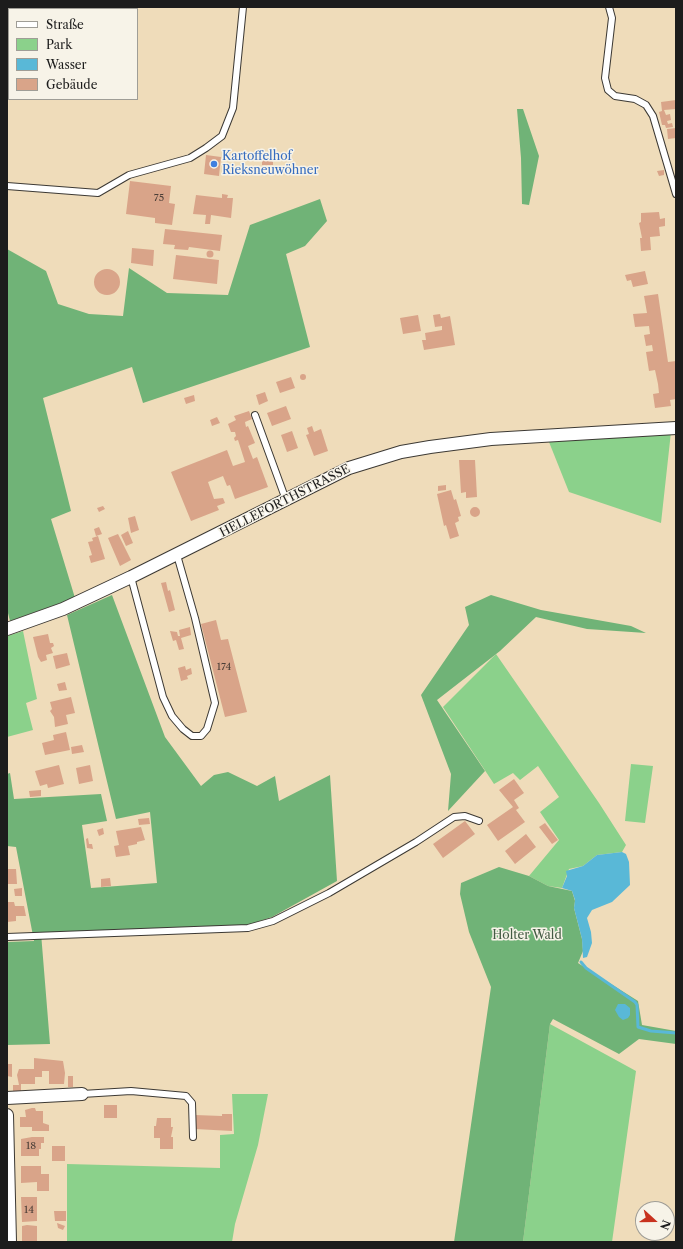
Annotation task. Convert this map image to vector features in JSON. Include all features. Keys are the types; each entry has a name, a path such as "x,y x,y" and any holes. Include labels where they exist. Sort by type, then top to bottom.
{"street":[{"name":"HELLEFORTHSTRASSE","path":"7,629 62,609 131,577 349,468 401,452 491,439 676,428"},
{"path":"7,1098 82,1094"},
{"path":"7,1115 10,1242"}],"lane":[{"path":"7,186 98,193 129,175 190,158 222,136 233,108 243,7"},
{"path":"609,7 612,18 605,78 608,90 615,96 635,98 646,105 653,116 676,194"},
{"path":"255,416 286,500"},
{"path":"131,577 163,697 172,716 183,729 192,736 201,736 208,729 215,703 195,618 177,555"},
{"path":"7,937 248,928 273,921 329,894 416,842 454,817 465,816 479,821"},
{"path":"82,1094 131,1091 186,1096 192,1103 192,1137"}],"green space":[{"path":"517,109 523,109 539,156 529,205 522,204 521,158"},
{"path":"320,199 327,221 305,246 286,254 310,347 143,403 132,367 43,398 71,511 51,519 75,598 10,621 7,609 7,249 46,271 58,304 89,314 123,316 129,268 167,293 228,295 250,225"},
{"path":"671,432 661,523 569,492 549,442"},
{"path":"112,595 165,737 201,786 214,775 228,772 257,786 275,776 279,801 330,775 337,881 272,917 248,925 41,933 50,1044 7,1045 7,942 34,941 16,847 7,846 7,774 10,773 14,799 101,794 107,821 82,825 91,888 157,883 150,812 116,819 67,615"},
{"path":"491,595 541,610 631,626 646,633 587,629 536,617 500,651 437,700 485,771 448,811 451,774 421,695 469,625 465,607"},
{"path":"23,631 37,699 26,703 33,730 7,737 7,636"},
{"path":"496,654 599,803 626,845 622,852 597,855 583,866 569,869 562,888 548,886 529,876 559,840 540,812 559,797 538,766 520,780 513,773 494,784 443,707"},
{"path":"631,764 653,766 645,823 625,821"},
{"name":"Holter Wald","path":"499,867 529,876 548,886 572,891 583,951 578,963 638,1001 642,1025 676,1031 676,1044 639,1039 619,1054 553,1019 550,1024 523,1242 454,1242 491,987 469,932 460,894 461,883"},
{"path":"550,1024 636,1071 612,1242 523,1242"},
{"path":"232,1094 268,1094 258,1145 235,1224 232,1242 67,1242 67,1164 220,1168 220,1135 234,1134"}],"water":[{"path":"622,852 626,854 629,862 630,885 612,902 592,910 587,918 592,943 587,957 583,958 582,939 574,908 575,900 572,891 562,888 567,876 566,871 583,866 597,855"},
{"path":"618,1004 625,1004 630,1008 630,1015 628,1018 623,1020 619,1017 615,1010"}],"building":[{"path":"676,100 676,109 664,110 666,115 670,114 671,120 667,121 668,124 672,123 673,127 666,128 665,125 662,125 659,112 662,111 661,102"},
{"path":"676,128 676,138 668,139 667,129"},
{"path":"206,155 221,157 219,176 204,174"},
{"path":"262,159 273,159 273,165 262,165"},
{"path":"664,170 664,175 659,176 657,171"},
{"path":"130,181 171,186 169,203 175,204 172,225 155,223 155,218 126,214"},
{"path":"222,194 228,195 227,198 233,198 231,218 211,215 210,224 205,224 206,215 193,214 196,195 222,198"},
{"path":"659,212 660,219 665,218 665,226 659,227 660,236 650,237 651,250 641,251 640,238 642,238 639,223 641,222 641,213"},
{"path":"165,229 222,235 220,251 189,247 188,250 174,249 175,245 163,244"},
{"path":"132,248 154,250 153,266 131,263"},
{"path":"210,251 213,254 210,257 207,254"},
{"path":"176,255 219,260 217,284 173,279"},
{"path":"107,269 116,273 120,282 116,291 107,295 98,291 94,282 98,273"},
{"path":"645,271 648,284 633,287 631,280 627,281 625,275"},
{"path":"658,294 668,362 676,361 676,399 670,400 671,406 655,408 653,394 659,393 658,384 655,370 649,371 646,352 653,351 652,345 646,346 644,335 650,334 649,326 635,327 633,314 647,313 644,296"},
{"path":"440,314 441,318 450,316 455,345 424,350 422,340 426,340 425,333 442,330 442,326 435,327 433,315"},
{"path":"418,315 421,331 403,334 400,318"},
{"path":"303,374 306,377 303,380 300,377"},
{"path":"291,377 295,388 280,393 276,382"},
{"path":"265,392 268,401 259,405 256,395"},
{"path":"194,395 195,401 186,404 184,398"},
{"path":"286,406 291,419 272,426 267,413"},
{"path":"249,411 252,419 245,422 246,427 248,426 255,443 248,446 253,459 257,457 268,487 235,499 230,485 227,486 223,476 208,482 214,499 223,498 225,503 217,506 219,510 191,521 171,472 227,450 233,466 245,462 238,440 235,441 234,438 236,436 235,432 231,432 228,424 236,420 234,416"},
{"path":"217,417 220,423 212,426 210,420"},
{"path":"312,426 314,432 321,429 328,451 314,456 306,435 309,434 307,428"},
{"path":"292,431 298,448 287,452 281,435"},
{"path":"459,460 475,460 477,497 466,498 466,492 461,493"},
{"path":"446,485 446,490 438,491 438,486"},
{"path":"451,490 454,500 456,499 461,516 458,517 459,521 455,523 459,536 450,539 446,525 444,526 437,494"},
{"path":"103,506 105,509 99,512 97,508"},
{"path":"473,507 477,507 479,508 479,516 473,517 470,514 470,510"},
{"path":"135,516 139,530 131,533 128,518"},
{"path":"99,527 102,534 96,536 94,529"},
{"path":"128,531 133,543 126,546 121,535"},
{"path":"118,534 131,560 120,566 108,538"},
{"path":"98,536 105,559 91,563 89,556 92,555 88,542 93,541 92,538"},
{"path":"166,582 168,591 170,590 175,610 169,612 161,583"},
{"path":"216,620 221,640 228,639 247,712 225,717 201,624"},
{"path":"190,627 191,635 181,638 184,649 179,650 176,640 173,641 170,631 177,632 178,636 180,636 179,630"},
{"path":"48,634 50,643 53,643 54,646 51,648 53,653 46,655 47,660 41,662 38,657 33,637"},
{"path":"67,653 70,665 56,669 53,656"},
{"path":"185,666 186,670 191,668 192,674 187,676 188,679 181,681 178,668"},
{"path":"65,682 67,690 59,691 57,684"},
{"path":"71,697 75,713 66,715 68,724 55,727 54,717 50,711 52,709 50,702"},
{"path":"66,732 70,750 45,755 42,743 54,740 53,735"},
{"path":"82,745 84,752 72,754 71,747"},
{"path":"59,765 64,784 48,788 47,784 40,786 35,771"},
{"path":"90,765 93,781 79,784 76,768"},
{"path":"514,779 524,793 514,800 519,808 516,810 525,822 498,841 487,825 513,807 499,790"},
{"path":"41,790 41,796 30,797 29,791"},
{"path":"149,818 150,824 139,825 138,819"},
{"path":"465,821 475,834 443,858 433,844"},
{"path":"545,823 558,840 552,844 539,827"},
{"path":"141,827 145,840 128,846 130,855 116,857 114,846 119,845 116,831"},
{"path":"103,828 104,834 99,836 97,830"},
{"path":"526,834 536,847 515,864 505,851"},
{"path":"88,838 89,844 92,844 93,849 87,848 86,839"},
{"path":"7,864 8,869 16,869 17,884 7,884"},
{"path":"110,878 111,886 101,887 101,879"},
{"path":"22,888 22,896 15,896 14,889"},
{"path":"7,902 14,902 15,906 24,906 26,916 16,916 16,921 7,922"},
{"path":"34,1058 63,1061 65,1073 64,1084 49,1084 49,1071 42,1071 42,1077 35,1077 35,1084 21,1084 21,1092 13,1092 13,1085 19,1085 17,1075 19,1069 34,1069"},
{"path":"7,1064 12,1064 12,1077 7,1076"},
{"path":"68,1076 73,1076 73,1087 68,1087"},
{"path":"104,1105 117,1105 117,1118 104,1118"},
{"path":"35,1108 36,1111 43,1111 43,1123 49,1125 49,1131 32,1131 32,1127 20,1127 20,1117 26,1117 25,1110"},
{"path":"222,1114 232,1114 232,1131 195,1129 195,1115 222,1116"},
{"path":"157,1118 171,1118 171,1127 173,1127 171,1137 173,1137 173,1149 160,1149 160,1138 154,1138 154,1126 156,1126"},
{"path":"44,1137 44,1143 41,1143 41,1149 39,1149 39,1156 21,1156 21,1139"},
{"path":"52,1146 65,1146 65,1161 52,1161"},
{"path":"21,1166 41,1166 41,1174 49,1174 49,1191 37,1191 37,1182 21,1183"},
{"path":"21,1197 37,1197 37,1221 22,1222"},
{"path":"54,1211 66,1211 66,1221 55,1221"},
{"path":"57,1223 65,1226 63,1230 58,1228"},
{"path":"22,1226 37,1226 37,1242 22,1242"}],"waterway":[{"path":"581,962 586,968 635,1002 637,1005 638,1027 651,1031 676,1033"}],"place":[{"name":"Kartoffelhof Rieksneuwöhner","path":"214,164"}]}
